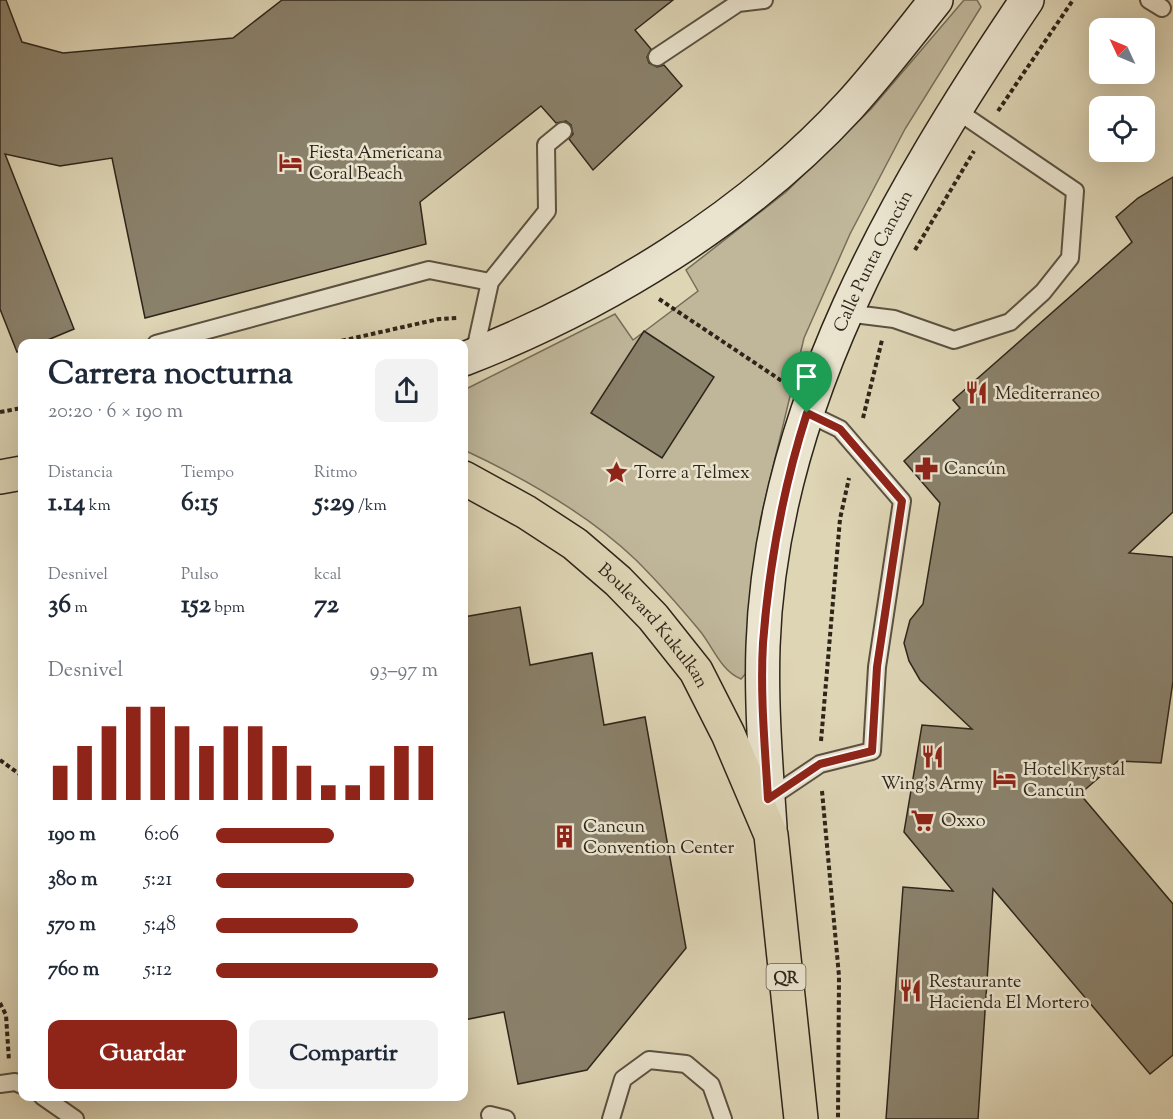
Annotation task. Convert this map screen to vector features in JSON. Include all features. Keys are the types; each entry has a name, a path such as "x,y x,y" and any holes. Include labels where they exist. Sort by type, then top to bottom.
{"main road":[{"path":"0,477 18,474"},
{"name":"Boulevard Kukulkan","path":"468,480 526,512 575,544 618,581 652,617 696,671 728,734 771,835"},
{"name":"QR","path":"771,835 801,1119"}],"street":[{"path":"469,357 536,328 631,280 712,226 786,166 849,106 936,0"},
{"name":"Calle Punta Cancún","path":"771,835 764,728 763,645 779,518 794,453 809,407 846,313 895,212 956,110 1014,5"}],"lane":[{"path":"657,57 738,3 764,0"},
{"path":"846,313 894,319 954,340 1010,322 1043,292 1070,258 1075,190 956,110"},
{"path":"469,357 484,316 490,282 547,211 546,145 563,131"},
{"path":"174,339 383,280 429,270 490,282"},
{"path":"768,799 820,764 872,751 877,667 902,501 840,429 809,407"},
{"path":"611,1119 623,1078 649,1060 686,1064 711,1085 723,1119"},
{"path":"49,1101 75,1119"}],"path":[{"path":"631,280 809,407"},
{"path":"349,339 439,319 484,316"},
{"path":"0,412 18,409"},
{"path":"0,760 18,773"},
{"path":"0,1003 6,1015 11,1084"}],"shaded area":[{"path":"964,0 977,0 981,7 905,129 850,234 804,338 760,521 748,671 741,679 728,670 677,604 617,543 554,498 468,452 468,388 615,314 633,340 698,291 686,270 786,192 871,109"}],"building":[{"name":"Fiesta Americana Coral Beach","path":"0,0 6,0 22,42 63,53 233,38 282,0 673,0 635,30 651,49 647,57 649,63 657,67 664,65 682,86 593,170 569,139 573,134 571,125 566,121 556,123 541,106 420,202 426,244 145,318 112,158 60,166 5,154 74,329 50,339 18,339 17,352 0,309"},
{"path":"1173,177 1173,512 1129,553 1173,557 1173,681 1161,763 1118,761 1080,794 1173,904 1173,1055 1150,1074 993,889 978,1119 886,1119 903,887 953,891 904,832 922,725 972,729 920,680 909,661 904,643 910,620 923,604 940,503 904,461 960,408 953,400 1132,242 1116,217 1138,198"},
{"path":"644,331 714,377 662,458 591,413"},
{"name":"Cancun Convention Center","path":"520,607 530,665 592,653 604,725 645,717 686,948 587,1070 518,1084 504,1012 468,1019 468,616"}],"place":[{"name":"Fiesta Americana Coral Beach","path":"291,162"},
{"name":"Mediterraneo","path":"977,393"},
{"name":"Cancún","path":"926,468"},
{"name":"Torre a Telmex","path":"616,472"},
{"name":"Wing's Army","path":"932,757"},
{"name":"Hotel Krystal Cancún","path":"1005,779"},
{"name":"Oxxo","path":"923,820"},
{"name":"Cancun Convention Center","path":"565,836"},
{"name":"Restaurante Hacienda El Mortero","path":"911,991"}],"route":[{"path":"807,413 840,429 902,501 877,667 872,751 820,764 768,799 763,645 779,518 794,453 807,413"}]}
